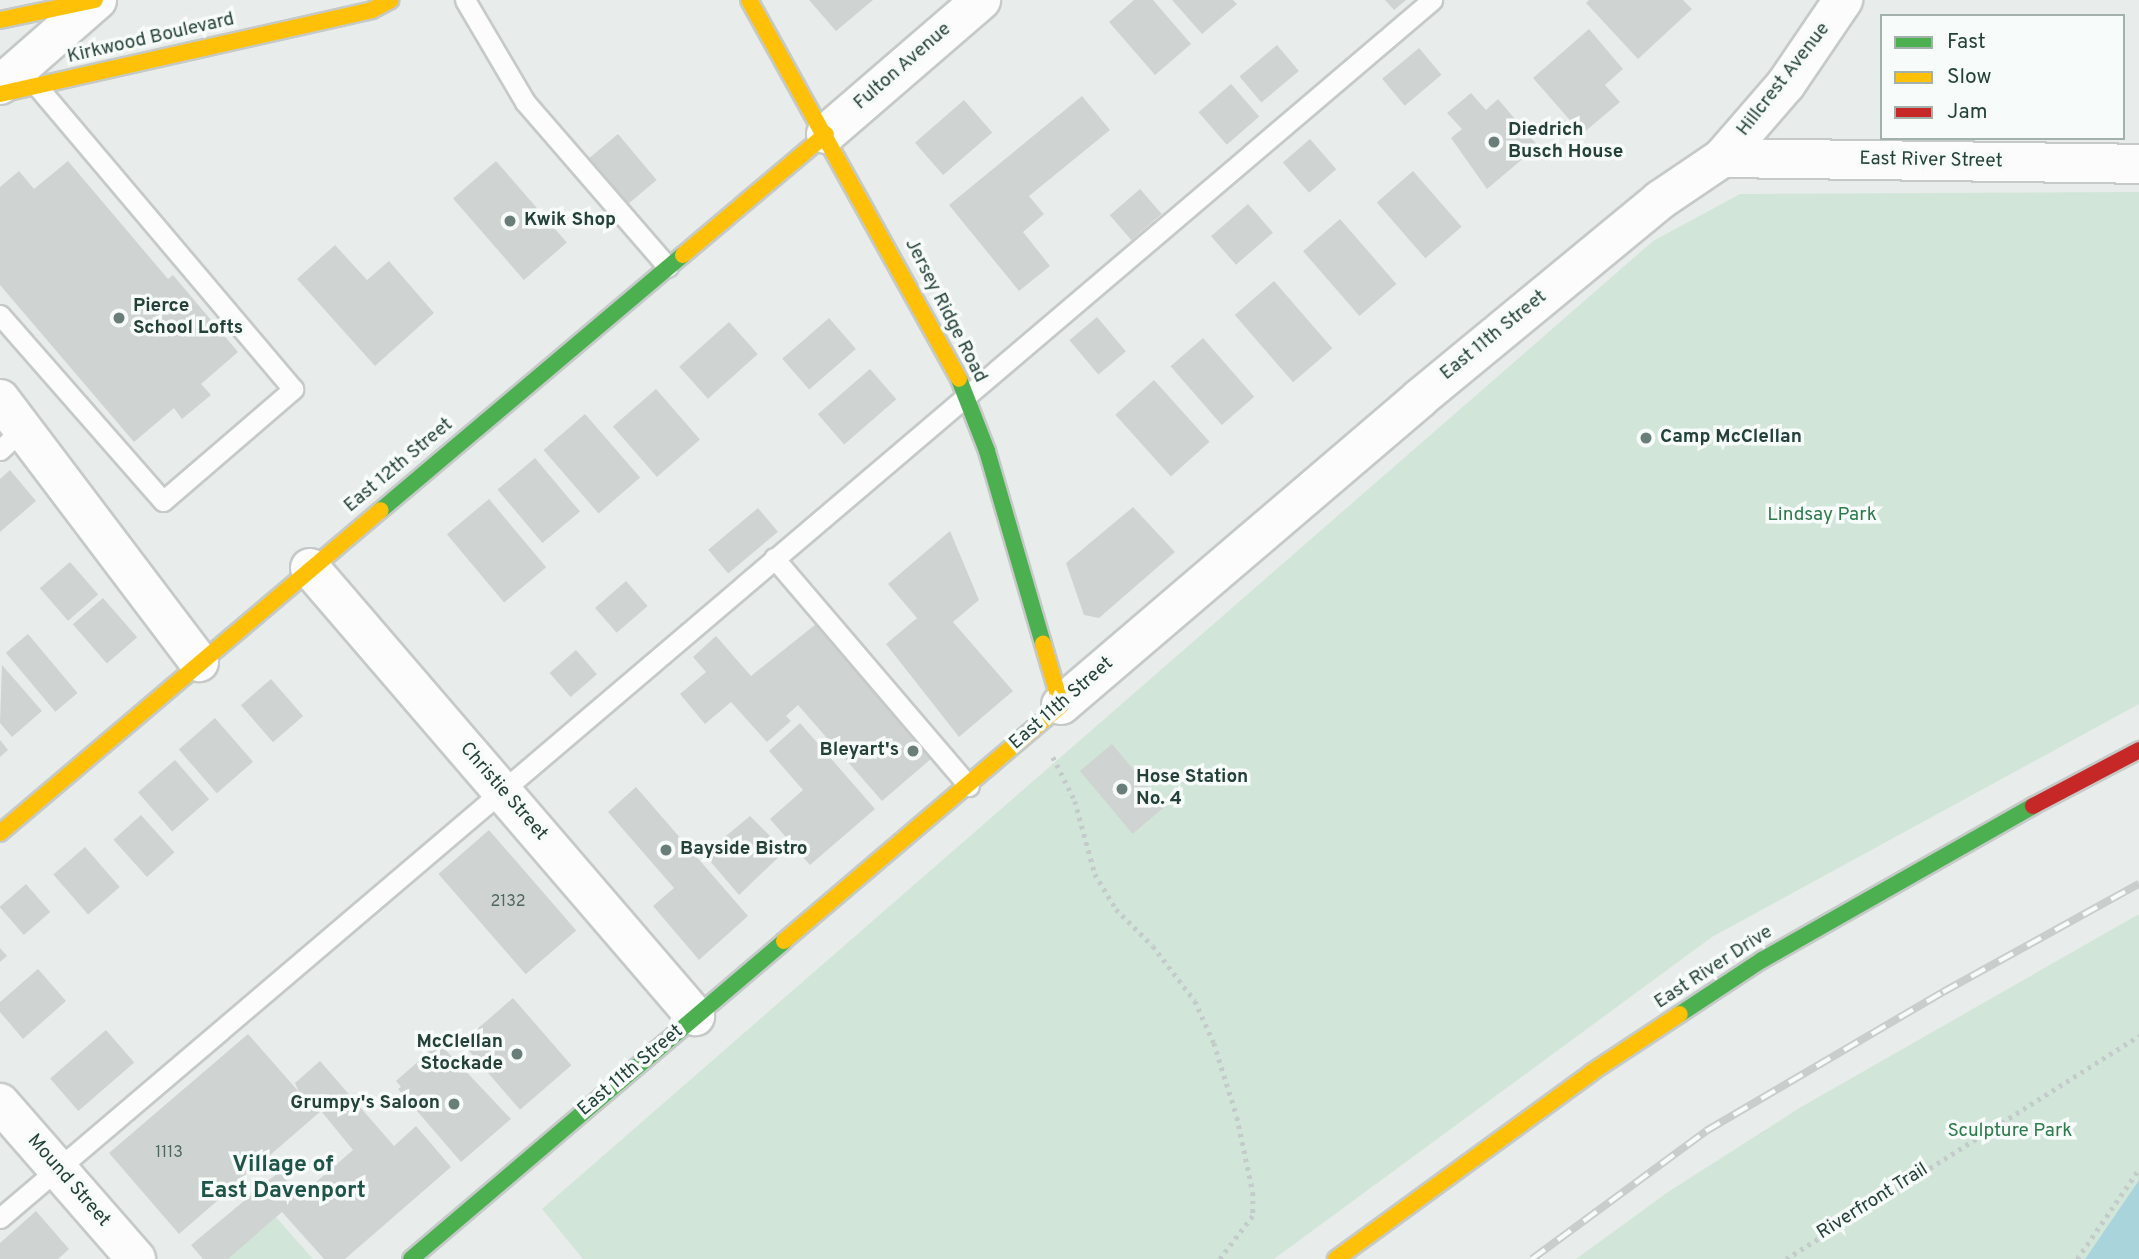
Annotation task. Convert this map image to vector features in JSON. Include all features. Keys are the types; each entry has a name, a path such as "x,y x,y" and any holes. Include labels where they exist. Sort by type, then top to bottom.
{"street":[{"path":"0,20 96,0"},
{"path":"18,85 96,0"},
{"name":"Kirkwood Boulevard","path":"0,94 18,85 372,10 391,0"},
{"name":"Jersey Ridge Road","path":"749,0 952,362 987,452 1049,715"},
{"name":"Fulton Avenue","path":"826,134 981,0"},
{"name":"Hillcrest Avenue","path":"1722,158 1786,84 1843,0"},
{"name":"East 12th Street","path":"0,833 826,134"},
{"name":"East River Street","path":"1722,158 2139,164"},
{"name":"East 11th Street","path":"411,1259 969,786 1420,398 1660,200 1722,158"},
{"path":"0,399 12,439 200,662"},
{"name":"Christie Street","path":"310,568 695,1016"},
{"name":"East River Drive","path":"1336,1259 1592,1072 1762,960 1976,836 2139,750"},
{"name":"Mound Street","path":"0,1103 136,1259"}],"lane":[{"path":"465,0 525,102 668,267"},
{"path":"0,1218 501,789 1432,0"},
{"path":"0,314 163,501 293,388 18,85"},
{"path":"774,558 969,786"}],"path":[{"path":"1049,715 1095,874 1116,909 1153,946 1195,1001 1214,1043 1253,1192 1253,1216 1220,1259"},
{"name":"Riverfront Trail","path":"1786,1259 2139,1037"},
{"path":"2077,1259 2139,1169"}],"green space":[{"name":"Lindsay Park","path":"2139,192 2139,704 1712,937 1274,1259 583,1259 542,1209 1653,241 1740,194"},
{"name":"Sculpture Park","path":"2139,914 2139,1180 2085,1259 1576,1259 1668,1192 1801,1107"},
{"path":"276,1217 313,1259 228,1259"}],"water":[{"path":"2139,1180 2139,1259 2085,1259"}],"building":[{"path":"809,0 873,0 836,31"},
{"path":"1134,0 1153,0 1191,44 1155,75 1109,22"},
{"path":"1172,0 1233,0 1237,4 1202,34"},
{"path":"1385,0 1406,0 1394,10"},
{"path":"1589,0 1683,0 1692,9 1638,59 1586,3"},
{"path":"1589,29 1623,69 1605,85 1620,102 1582,134 1533,78"},
{"path":"1277,45 1299,71 1261,103 1239,76"},
{"path":"1419,48 1441,75 1405,106 1382,79"},
{"path":"1231,84 1259,116 1227,145 1199,112"},
{"name":"Diedrich Busch House","path":"1471,93 1486,110 1498,99 1538,146 1487,189 1451,138 1462,129 1447,113"},
{"path":"1082,96 1110,130 1029,196 1044,214 1023,232 1050,266 1019,291 949,205"},
{"path":"964,100 992,132 943,175 915,143"},
{"name":"Kwik Shop","path":"618,134 657,180 627,204 589,158"},
{"path":"1310,139 1336,169 1309,193 1283,163"},
{"name":"Pierce School Lofts","path":"68,161 168,279 173,275 238,352 201,384 211,395 182,419 174,408 134,442 0,285 0,187 19,171 34,189"},
{"name":"Kwik Shop","path":"496,161 567,243 524,280 453,198"},
{"path":"1413,171 1462,227 1425,258 1377,202"},
{"path":"1140,189 1162,214 1131,240 1110,215"},
{"path":"1248,204 1273,233 1236,265 1211,236"},
{"path":"1340,219 1396,284 1359,316 1303,251"},
{"path":"335,245 367,280 389,261 434,313 375,366 297,279"},
{"path":"1274,281 1332,348 1293,382 1235,315"},
{"path":"1097,317 1126,351 1098,375 1069,340"},
{"path":"829,318 856,349 809,390 782,359"},
{"path":"729,322 758,354 708,399 679,367"},
{"path":"1203,338 1254,397 1222,425 1171,366"},
{"path":"870,369 896,399 844,444 818,414"},
{"path":"1154,380 1210,442 1171,476 1115,415"},
{"path":"656,389 700,440 657,477 613,426"},
{"path":"585,414 640,477 599,513 543,450"},
{"path":"535,458 580,512 542,543 497,489"},
{"path":"10,470 36,501 0,532 0,479"},
{"path":"489,499 546,567 504,603 447,534"},
{"path":"1133,507 1175,552 1099,618 1084,615 1066,563"},
{"path":"758,508 778,532 728,574 708,550"},
{"path":"950,531 979,600 953,622 1013,691 959,737 886,644 917,618 888,584"},
{"path":"70,562 98,594 68,621 40,588"},
{"path":"626,581 648,606 617,633 595,608"},
{"path":"103,598 137,637 107,663 73,624"},
{"path":"816,624 932,758 882,801 798,705 786,716 791,721 767,742 731,702 705,724 680,694 706,672 693,657 716,636 751,676"},
{"path":"28,634 77,693 55,712 6,653"},
{"path":"576,650 597,674 571,697 550,673"},
{"path":"2,665 42,711 12,737 0,723"},
{"path":"271,679 303,716 273,742 241,705"},
{"path":"215,718 253,762 217,793 179,749"},
{"path":"800,723 875,809 810,865 770,819 803,790 769,751"},
{"path":"0,740 8,750 0,757"},
{"name":"Hose Station No. 4","path":"1112,744 1165,807 1133,834 1080,771"},
{"path":"175,760 209,799 172,831 138,792"},
{"name":"Bayside Bistro","path":"636,787 748,916 699,960 653,906 674,888 608,812"},
{"path":"141,815 174,852 147,877 114,840"},
{"path":"750,816 785,851 739,895 704,854"},
{"path":"489,830 576,930 526,974 438,874"},
{"path":"85,847 120,887 88,915 53,875"},
{"path":"26,884 50,912 24,935 0,907"},
{"path":"0,948 7,956 0,962"},
{"path":"38,969 66,1001 23,1039 0,1012 0,1002"},
{"name":"McClellan Stockade","path":"513,998 571,1065 520,1110 462,1043"},
{"path":"106,1030 134,1062 78,1111 50,1079"},
{"path":"248,1034 299,1092 295,1083 320,1061 394,1146 416,1126 451,1167 345,1259 324,1259 282,1212 228,1259 203,1259 191,1245 279,1172 300,1196 353,1150 321,1111 179,1234 109,1153"},
{"name":"Grumpy's Saloon","path":"439,1043 511,1119 461,1162 398,1089 401,1087 396,1081"},
{"path":"36,1211 69,1249 58,1259 0,1259 0,1243"}],"railway":[{"path":"1532,1259 1706,1131 1943,992 2139,884"}],"traffic: fast":[{"path":"381,510 683,255"},
{"path":"959,379 987,451 1043,644"},
{"path":"1680,1014 1762,960 2033,806"},
{"path":"411,1259 784,941"}],"traffic: slow":[{"path":"0,20 95,0"},
{"path":"0,94 372,10 391,0"},
{"path":"749,0 959,379"},
{"path":"683,255 826,134"},
{"path":"0,833 381,510"},
{"path":"784,941 1061,705 1043,644"},
{"path":"1336,1259 1592,1072 1680,1014"}],"traffic: jam":[{"path":"2033,806 2139,750"}],"place":[{"name":"Diedrich Busch House","path":"1494,142"},
{"name":"Kwik Shop","path":"510,221"},
{"name":"Pierce School Lofts","path":"119,318"},
{"name":"Camp McClellan","path":"1646,438"},
{"name":"Bleyart's","path":"913,751"},
{"name":"Hose Station No. 4","path":"1122,789"},
{"name":"Bayside Bistro","path":"666,850"},
{"name":"McClellan Stockade","path":"517,1054"},
{"name":"Grumpy's Saloon","path":"454,1104"}],"district":[{"name":"Village of East Davenport","path":"283,1179"}]}
